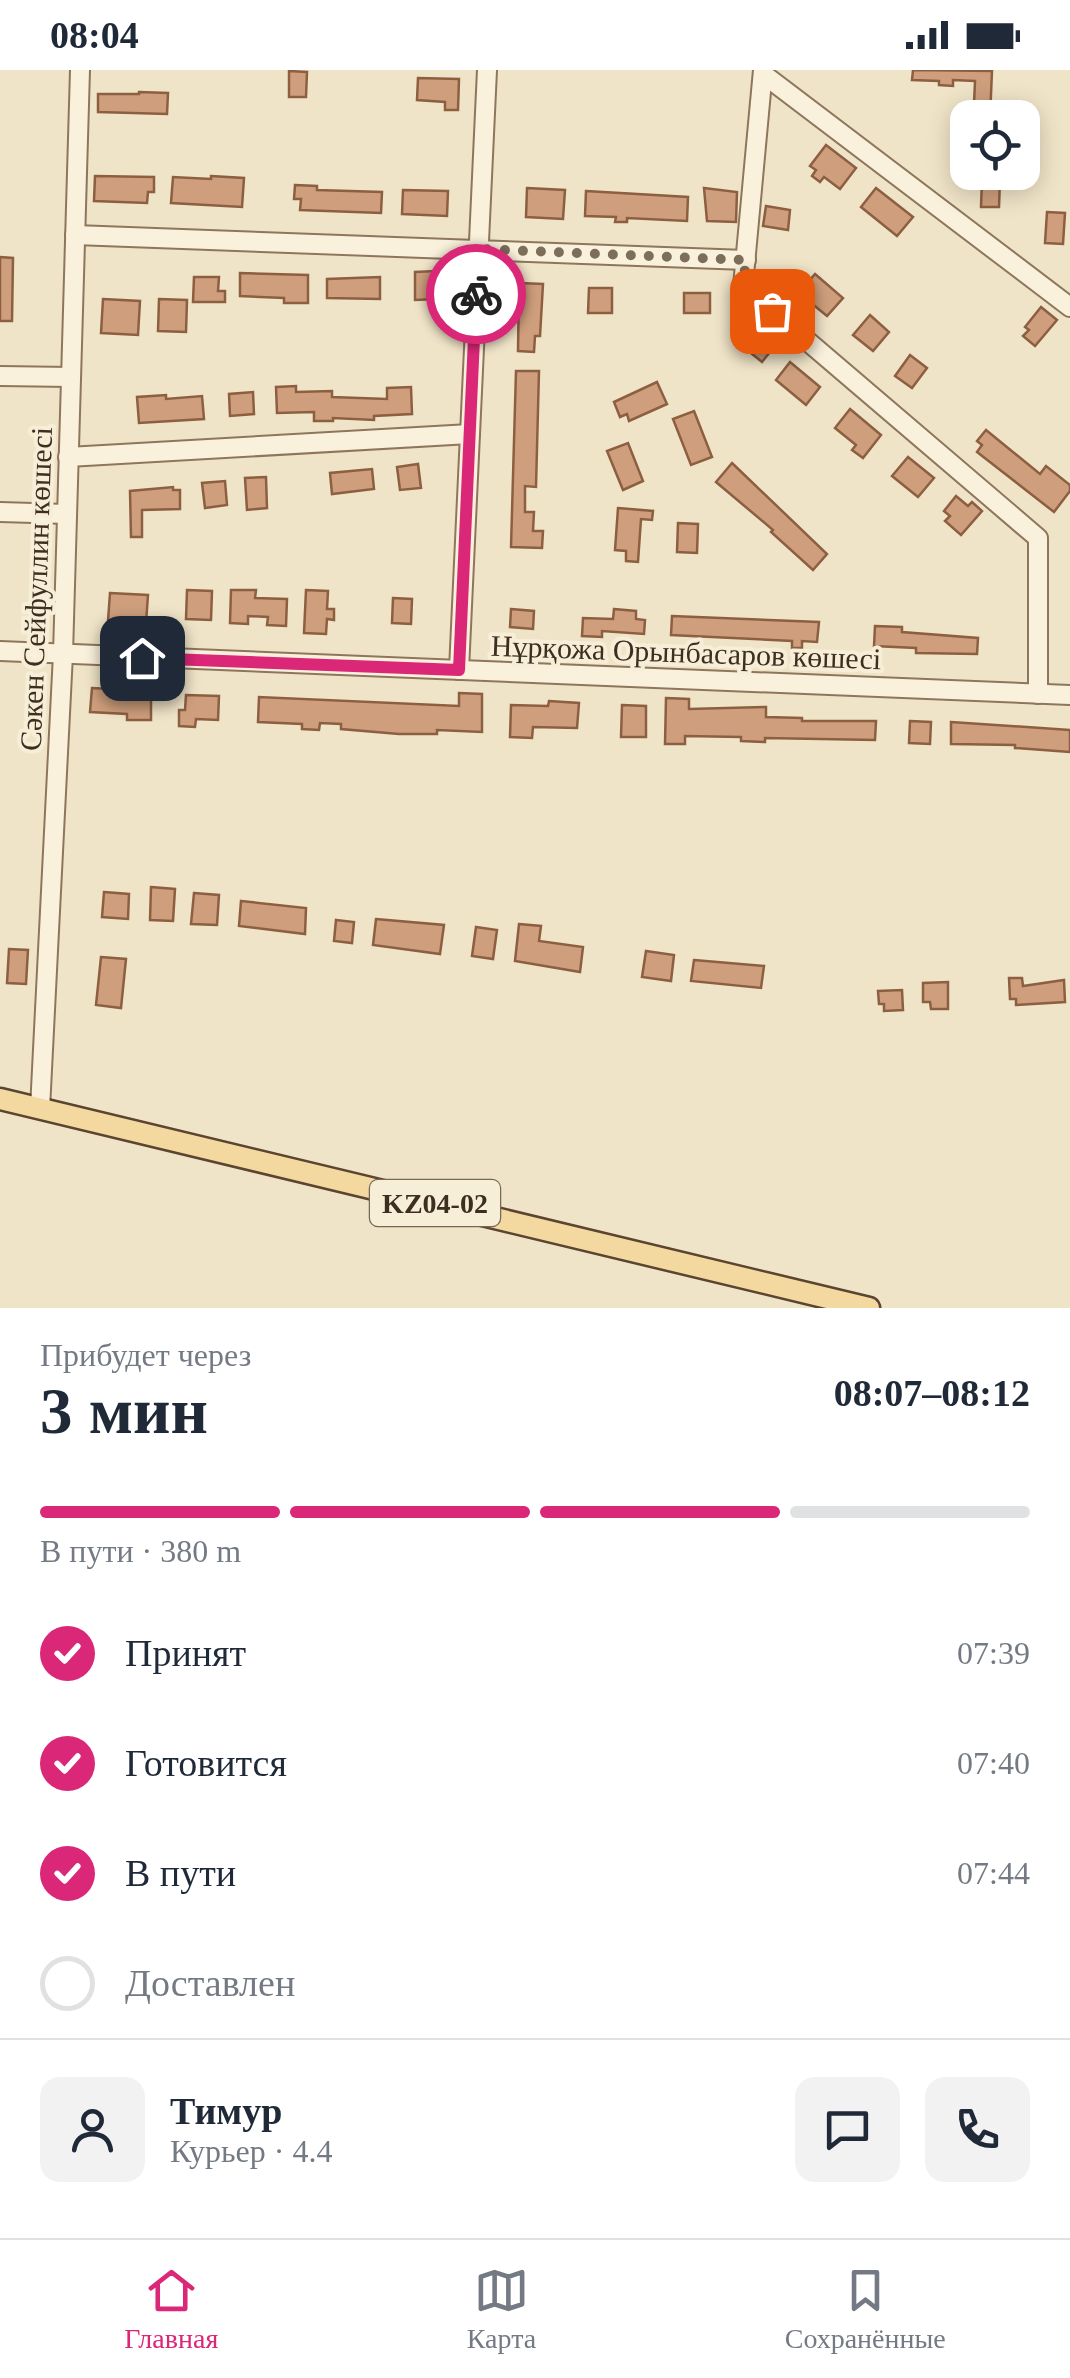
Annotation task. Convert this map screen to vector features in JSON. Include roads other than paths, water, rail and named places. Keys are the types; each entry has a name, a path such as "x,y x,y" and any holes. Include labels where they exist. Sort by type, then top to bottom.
{"main road":[{"name":"KZ04-02","path":"0,1100 869,1308"}],"street":[{"name":"Сәкен Сейфуллин көшесі","path":"40,1109 63,654 80,70"},
{"path":"459,670 487,70"},
{"path":"763,72 743,286 1038,538 1038,694"},
{"path":"763,72 1070,307"},
{"path":"75,235 746,260"},
{"path":"0,376 71,376"},
{"path":"68,457 470,434"},
{"path":"0,512 67,514"},
{"name":"Нұрқожа Орынбасаров көшесі","path":"0,651 1070,695"}]}
